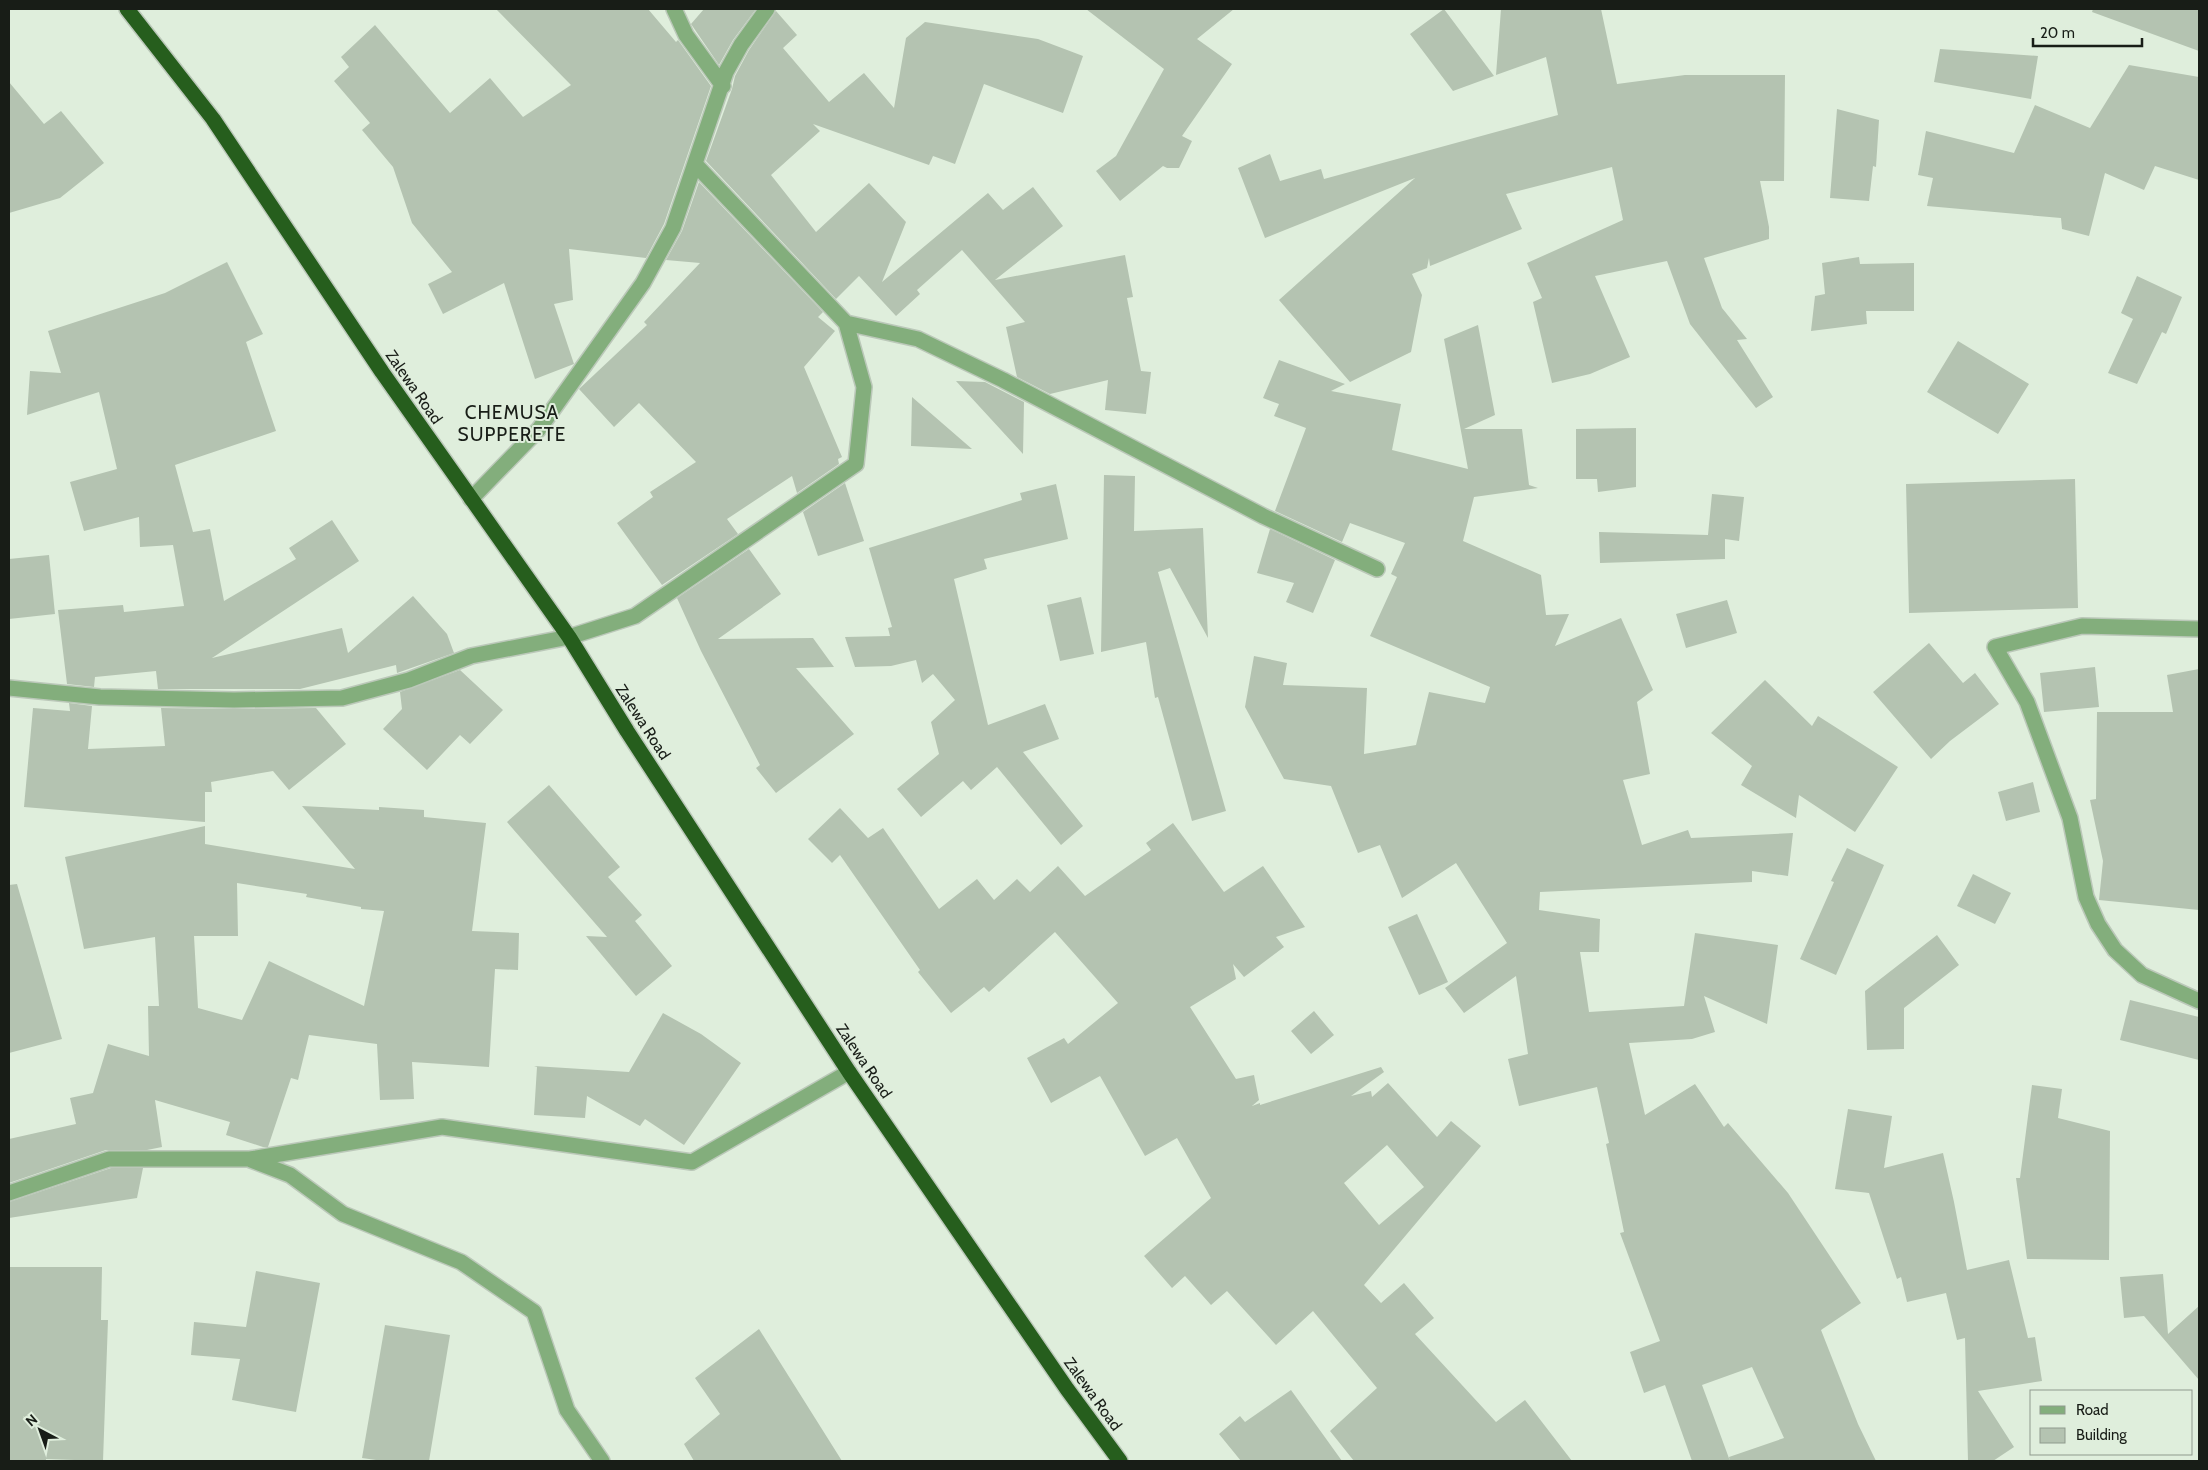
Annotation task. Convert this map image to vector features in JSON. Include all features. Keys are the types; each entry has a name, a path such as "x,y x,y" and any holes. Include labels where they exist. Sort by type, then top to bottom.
{"highway":[{"name":"Zalewa Road","path":"127,9 213,119 382,372 568,638 849,1072 1067,1389 1120,1461"}],"street":[{"path":"674,9 686,35 723,86"},
{"path":"471,499 539,430 643,283 673,228 732,59 767,9"},
{"path":"9,688 100,697 234,700 342,698 409,680 471,656 568,638 635,616 856,464 864,387 846,323 695,164"},
{"path":"846,323 918,339 1003,380 1263,516 1376,568"},
{"path":"2199,629 2082,626 1995,647 2028,702 2070,818 2086,896 2098,924 2114,950 2142,975 2199,1001"},
{"path":"9,1193 109,1158 250,1159 442,1128 692,1162 849,1072"},
{"path":"250,1159 290,1175 343,1214 461,1262 534,1312 567,1410 602,1461"}],"building":[{"path":"496,9 648,9 676,42 678,40 711,86 664,224 646,258 569,249 573,300 554,304 574,364 535,379 504,283 443,314 428,284 452,272 412,223 393,167 362,130 370,123 334,81 349,67 341,57 375,25 450,113 490,78 523,117 571,85"},
{"path":"704,9 756,9 733,40 719,65 691,24"},
{"path":"1086,9 1234,9 1197,39 1232,64 1182,136 1192,141 1179,168 1163,166 1120,201 1096,171 1116,156 1164,69"},
{"path":"1444,9 1494,76 1453,91 1410,34"},
{"path":"1501,9 1601,9 1617,84 1685,75 1785,75 1784,181 1760,181 1769,227 1769,239 1704,258 1722,308 1747,339 1737,340 1773,397 1756,408 1690,324 1667,261 1595,276 1630,357 1590,374 1552,383 1533,302 1542,298 1527,263 1623,220 1612,167 1506,194 1522,229 1430,266 1429,258 1427,268 1412,274 1422,295 1411,352 1350,382 1279,300 1415,178 1265,238 1238,168 1270,154 1280,181 1321,169 1324,179 1558,115 1546,57 1496,75"},
{"path":"2093,9 2199,9 2199,51 2092,12"},
{"path":"776,11 797,35 783,48 829,102 864,73 894,108 906,38 925,22 1038,39 1083,56 1063,113 984,84 955,164 933,156 929,165 813,124 820,131 771,175 816,232 869,183 906,222 882,282 988,193 1003,210 1033,187 1063,226 995,280 1125,255 1133,297 1127,298 1141,371 1151,372 1146,414 1105,410 1108,380 1050,394 1017,377 1006,327 1025,322 962,250 917,290 920,294 896,316 859,276 836,299 706,161 735,76 749,50"},
{"path":"1940,49 2038,56 2031,99 1934,82"},
{"path":"2129,65 2199,77 2199,180 2155,166 2144,190 2105,173 2089,236 2062,229 2061,218 1927,206 1933,178 1918,175 1926,131 2014,153 2035,105 2090,128"},
{"path":"9,82 44,124 61,111 104,163 60,198 9,213"},
{"path":"1837,109 1879,120 1876,167 1873,166 1869,201 1830,198"},
{"path":"699,182 823,312 818,317 835,331 804,367 842,457 838,459 839,464 797,493 792,476 727,519 738,534 662,585 617,523 653,497 650,492 696,462 639,403 614,427 579,389 647,325 644,322 700,263 666,260 682,231"},
{"path":"1859,257 1860,264 1914,263 1914,311 1866,311 1867,324 1811,331 1815,296 1825,294 1822,263"},
{"path":"227,262 263,334 246,342 276,431 175,465 193,532 210,529 224,601 296,559 289,548 332,520 359,561 212,658 342,628 348,653 413,596 447,634 454,653 397,673 396,665 300,689 158,689 156,671 95,677 94,687 67,684 58,610 123,605 124,612 184,606 173,545 140,547 139,517 84,531 70,482 117,469 99,392 27,415 30,371 61,373 48,331 165,293"},
{"path":"2137,276 2182,297 2166,334 2162,332 2137,384 2108,373 2133,319 2121,313"},
{"path":"1478,325 1495,415 1464,429 1522,429 1529,485 1538,488 1474,497 1463,541 1541,575 1546,615 1569,614 1555,646 1621,618 1653,690 1637,702 1650,774 1623,780 1642,845 1688,830 1691,838 1793,833 1788,876 1752,871 1752,882 1540,892 1539,910 1600,919 1599,952 1580,952 1589,1012 1684,1006 1695,933 1778,945 1767,1024 1704,996 1715,1032 1692,1039 1629,1043 1645,1115 1695,1084 1724,1127 1728,1123 1788,1193 1861,1303 1821,1330 1858,1424 1876,1461 1730,1461 1692,1461 1665,1385 1644,1393 1630,1352 1660,1341 1620,1233 1624,1232 1606,1144 1609,1143 1597,1087 1519,1106 1508,1059 1528,1054 1516,976 1464,1013 1445,988 1507,943 1456,863 1402,898 1380,845 1358,853 1331,786 1284,779 1245,707 1254,656 1287,663 1283,685 1367,688 1364,754 1416,745 1429,692 1485,703 1490,687 1370,636 1397,577 1391,574 1405,543 1350,523 1342,542 1275,511 1306,428 1274,416 1279,404 1263,398 1279,360 1345,384 1331,391 1401,404 1392,450 1468,469 1444,339","holes":["1752,1367 1784,1438 1729,1457 1730,1461 1702,1385"]},
{"path":"1958,341 2029,384 1998,434 1927,392"},
{"path":"956,381 985,382 1024,402 1023,454"},
{"path":"912,397 972,449 911,446"},
{"path":"1636,428 1636,487 1598,492 1597,479 1576,479 1576,429"},
{"path":"1104,475 1135,476 1134,531 1203,528 1208,638 1170,568 1158,572 1226,811 1192,821 1158,697 1155,698 1146,642 1101,652"},
{"path":"2075,479 2078,608 1909,613 1906,484"},
{"path":"845,483 864,541 818,556 803,512"},
{"path":"1056,484 1068,539 984,559 987,569 954,579 988,725 1045,704 1059,739 1023,752 1083,826 1061,845 997,767 971,790 963,781 921,817 897,789 939,754 931,722 955,700 933,674 922,683 916,660 891,666 855,667 845,637 890,636 888,628 892,627 869,548 1022,500 1020,493"},
{"path":"1712,494 1744,497 1739,541 1725,539 1725,559 1600,563 1599,532 1708,535"},
{"path":"1270,529 1335,560 1313,613 1286,602 1294,583 1257,573"},
{"path":"749,549 781,594 718,639 813,638 834,667 796,668 854,734 776,793 756,768 760,765 701,651 677,598"},
{"path":"49,555 55,614 9,619 9,559"},
{"path":"1081,597 1094,654 1060,661 1047,605"},
{"path":"1727,600 1737,633 1686,648 1676,614"},
{"path":"1929,643 1963,683 1975,673 1999,704 1950,741 1931,759 1873,692"},
{"path":"2095,667 2099,707 2044,712 2040,673"},
{"path":"2199,669 2199,910 2099,900 2103,861 2090,800 2096,799 2097,712 2173,712 2167,675"},
{"path":"460,670 503,710 470,744 460,735 427,770 383,729 402,709 400,692"},
{"path":"1765,680 1812,726 1818,716 1898,767 1855,832 1799,795 1796,818 1741,785 1752,766 1711,733"},
{"path":"69,703 92,706 88,749 165,746 161,708 316,708 346,744 289,790 273,771 211,782 212,792 205,792 205,822 24,807 33,708 70,711"},
{"path":"2033,782 2040,812 2006,821 1998,792"},
{"path":"549,785 620,867 608,877 642,915 635,921 672,966 636,996 586,936 607,937 507,822"},
{"path":"302,806 379,810 379,807 424,810 424,817 486,823 472,931 519,933 518,970 495,969 489,1067 412,1062 414,1099 380,1100 377,1044 309,1035 298,1080 291,1078 268,1147 226,1135 230,1122 155,1100 162,1147 147,1150 106,1150 9,1183 9,1139 76,1124 70,1098 93,1093 108,1044 149,1056 148,1006 159,1006 155,937 84,949 65,857 205,826 205,844 355,869","holes":["237,883 307,894 306,897 361,907 361,909 384,911 364,1006 269,961 242,1020 198,1008 194,936 238,936"]},
{"path":"840,808 868,838 883,828 939,909 977,879 994,900 1017,879 1030,892 1058,866 1085,896 1151,850 1146,843 1173,823 1224,892 1263,866 1305,927 1276,937 1284,947 1244,977 1233,964 1236,979 1190,1007 1236,1079 1254,1075 1259,1100 1252,1106 1381,1067 1384,1072 1351,1096 1371,1091 1372,1097 1388,1083 1437,1137 1451,1121 1481,1146 1364,1285 1381,1303 1404,1283 1434,1318 1415,1334 1496,1422 1525,1400 1572,1461 1354,1461 1330,1431 1377,1388 1313,1311 1276,1345 1227,1291 1211,1305 1185,1276 1172,1288 1144,1256 1211,1198 1177,1138 1145,1156 1100,1076 1051,1103 1027,1058 1064,1038 1068,1044 1118,1003 1055,932 989,992 984,987 951,1013 918,972 920,970 840,855 832,863 808,839","holes":["1387,1145 1424,1187 1379,1225 1344,1183"]},
{"path":"1847,848 1884,865 1836,975 1800,959 1834,882 1831,881"},
{"path":"1973,874 2011,893 1995,924 1957,906"},
{"path":"17,884 62,1039 9,1053 9,885"},
{"path":"1417,914 1448,982 1419,995 1388,927"},
{"path":"1937,935 1959,965 1904,1008 1904,1049 1867,1050 1865,991"},
{"path":"2130,1000 2199,1017 2199,1060 2120,1040"},
{"path":"1314,1011 1334,1035 1311,1054 1291,1031"},
{"path":"663,1013 701,1034 741,1063 684,1145 645,1119 640,1126 587,1096 585,1118 534,1115 537,1067 534,1066 629,1072"},
{"path":"2032,1085 2062,1089 2058,1118 2110,1131 2109,1260 2027,1259 2016,1178 2020,1178"},
{"path":"1848,1109 1892,1116 1884,1168 1943,1153 1967,1270 2009,1260 2028,1338 2035,1337 2042,1381 1978,1391 2014,1447 1993,1461 1968,1461 1965,1338 1957,1340 1946,1293 1907,1302 1901,1277 1897,1279 1869,1193 1835,1189"},
{"path":"111,1168 143,1168 137,1198 9,1218 9,1202"},
{"path":"9,1267 102,1267 101,1320 108,1320 103,1461 46,1459 46,1461 9,1461"},
{"path":"256,1271 320,1283 296,1412 232,1400 240,1359 191,1355 194,1322 246,1327"},
{"path":"2163,1274 2168,1334 2199,1306 2199,1380 2144,1316 2124,1318 2120,1277"},
{"path":"385,1325 450,1335 429,1461 383,1461 362,1458"},
{"path":"759,1329 842,1461 694,1461 684,1444 720,1414 695,1378"},
{"path":"1291,1390 1342,1461 1241,1461 1219,1434 1240,1416 1245,1422"}],"district":[{"name":"CHEMUSA SUPPERETE","path":"512,423"}]}
